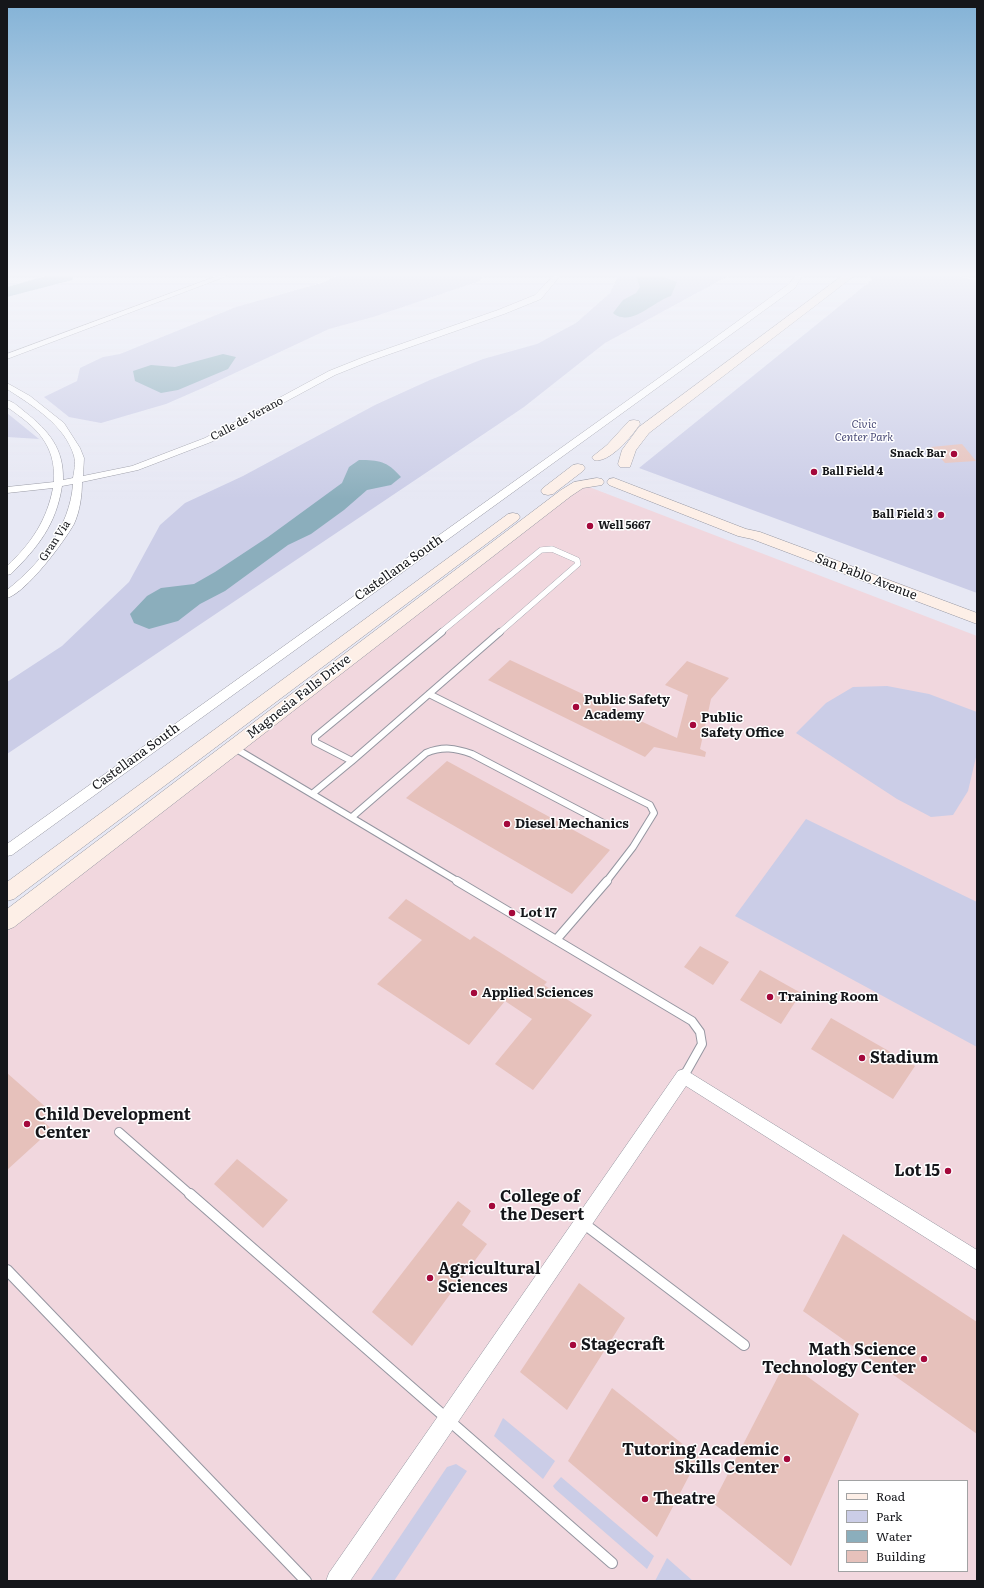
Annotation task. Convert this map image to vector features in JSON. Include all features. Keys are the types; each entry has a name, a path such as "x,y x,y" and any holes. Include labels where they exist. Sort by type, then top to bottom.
{"street":[{"path":"7,357 25,350"},
{"name":"Calle de Verano","path":"7,490 59,484 135,468 208,440 332,374 392,350"},
{"name":"Castellana South","path":"7,851 214,700 704,350"},
{"path":"605,482 621,480 626,468 626,456 629,447 644,430 750,350"},
{"path":"599,457 612,448 638,421 688,382"},
{"name":"Gran Via","path":"7,385 27,398 62,425 79,458 77,496 69,523 48,555 22,584 7,595"},
{"name":"Gran Via","path":"7,403 24,415 47,437 54,448 59,463 59,484 51,508 37,539 7,572"},
{"name":"San Pablo Avenue","path":"599,457 614,459 642,481 696,504 747,529 755,535"},
{"name":"Magnesia Falls Drive","path":"7,893 578,468 585,460 599,457"},
{"name":"San Pablo Avenue","path":"578,468 582,476 605,482 743,533 755,535 977,619"},
{"name":"Magnesia Falls Drive","path":"7,921 566,493 579,485 605,482"},
{"path":"337,1581 684,1076 977,1261"}],"lane":[{"path":"312,794 352,761 578,564 577,560 552,549 541,550 315,737 316,742 352,761"},
{"path":"429,694 650,805 652,808 654,813 642,835 619,866 556,940"},
{"path":"233,747 692,1021 700,1032 702,1044 684,1076"},
{"path":"352,817 426,753 438,748 457,748 472,754 607,825"},
{"path":"119,1132 612,1563"},
{"path":"583,1223 744,1345"},
{"path":"7,1270 306,1581"}],"shaded area":[{"name":"College of the Desert","path":"584,485 977,636 977,1581 7,1581 7,931"}],"green space":[{"path":"130,350 284,350 166,404 101,423 69,417 44,397 77,381 80,368 103,357 120,354"},
{"path":"515,350 596,350 524,407 7,754 7,682 62,646 129,582 160,525 185,503 243,476 375,405 430,380 483,359"},
{"name":"Civic Center Park","path":"785,350 977,350 977,593 639,468"},
{"path":"7,413 39,439 7,437"},
{"path":"887,686 929,694 977,712 977,753 968,791 953,815 931,817 897,799 796,733 826,703 853,687"},
{"path":"806,819 977,902 977,1047 735,916"},
{"path":"503,1418 555,1461 543,1479 494,1436"},
{"path":"456,1464 467,1471 394,1581 370,1581 447,1467"},
{"path":"561,1477 654,1556 647,1569 555,1489 553,1486"},
{"path":"667,1558 693,1581 655,1581"}],"water":[{"path":"223,354 236,357 228,369 178,390 161,393 135,381 133,371 151,365 175,367"},
{"path":"359,460 382,462 401,477 391,485 367,490 344,510 311,534 288,545 225,591 200,604 178,621 149,629 134,623 130,614 147,596 161,588 194,584 215,572 268,537 342,483 349,467"}],"building":[{"name":"Snack Bar","path":"962,444 976,461 945,463 931,447"},
{"name":"Public Safety Academy","path":"510,660 677,738 688,695 665,685 687,661 729,678 711,699 700,749 706,752 705,757 654,747 645,757 488,680"},
{"name":"Diesel Mechanics","path":"447,761 610,850 572,894 406,798"},
{"name":"Applied Sciences","path":"406,899 470,940 474,936 547,982 544,985 592,1015 533,1090 495,1064 532,1019 505,1001 469,1045 377,984 422,940 388,918"},
{"path":"700,946 729,962 713,985 684,967"},
{"name":"Training Room","path":"760,970 801,993 781,1024 740,1000"},
{"name":"Stadium","path":"831,1018 915,1066 893,1099 811,1049"},
{"name":"Child Development Center","path":"7,1073 49,1110 40,1119 52,1129 7,1170"},
{"path":"237,1159 288,1200 263,1228 214,1184"},
{"name":"Agricultural Sciences","path":"458,1201 471,1211 462,1225 487,1244 412,1346 372,1312"},
{"name":"Math Science Technology Center","path":"843,1234 977,1322 977,1434 803,1311"},
{"name":"Stagecraft","path":"579,1283 625,1318 567,1410 520,1372"},
{"name":"Tutoring Academic Skills Center","path":"786,1361 859,1414 791,1566 713,1503"},
{"name":"Theatre","path":"612,1388 699,1457 657,1537 568,1461"}],"place":[{"name":"Snack Bar","path":"954,454"},
{"name":"Ball Field 4","path":"814,472"},
{"name":"Ball Field 3","path":"941,515"},
{"name":"Well 5667","path":"590,526"},
{"name":"Public Safety Academy","path":"576,707"},
{"name":"Public Safety Office","path":"693,725"},
{"name":"Diesel Mechanics","path":"507,824"},
{"name":"Lot 17","path":"512,913"},
{"name":"Applied Sciences","path":"474,993"},
{"name":"Training Room","path":"770,997"},
{"name":"Stadium","path":"862,1058"},
{"name":"Child Development Center","path":"27,1124"},
{"name":"Lot 15","path":"948,1171"},
{"name":"College of the Desert","path":"492,1206"},
{"name":"Agricultural Sciences","path":"430,1278"},
{"name":"Stagecraft","path":"573,1345"},
{"name":"Math Science Technology Center","path":"924,1359"},
{"name":"Tutoring Academic Skills Center","path":"787,1459"},
{"name":"Theatre","path":"645,1499"}]}
